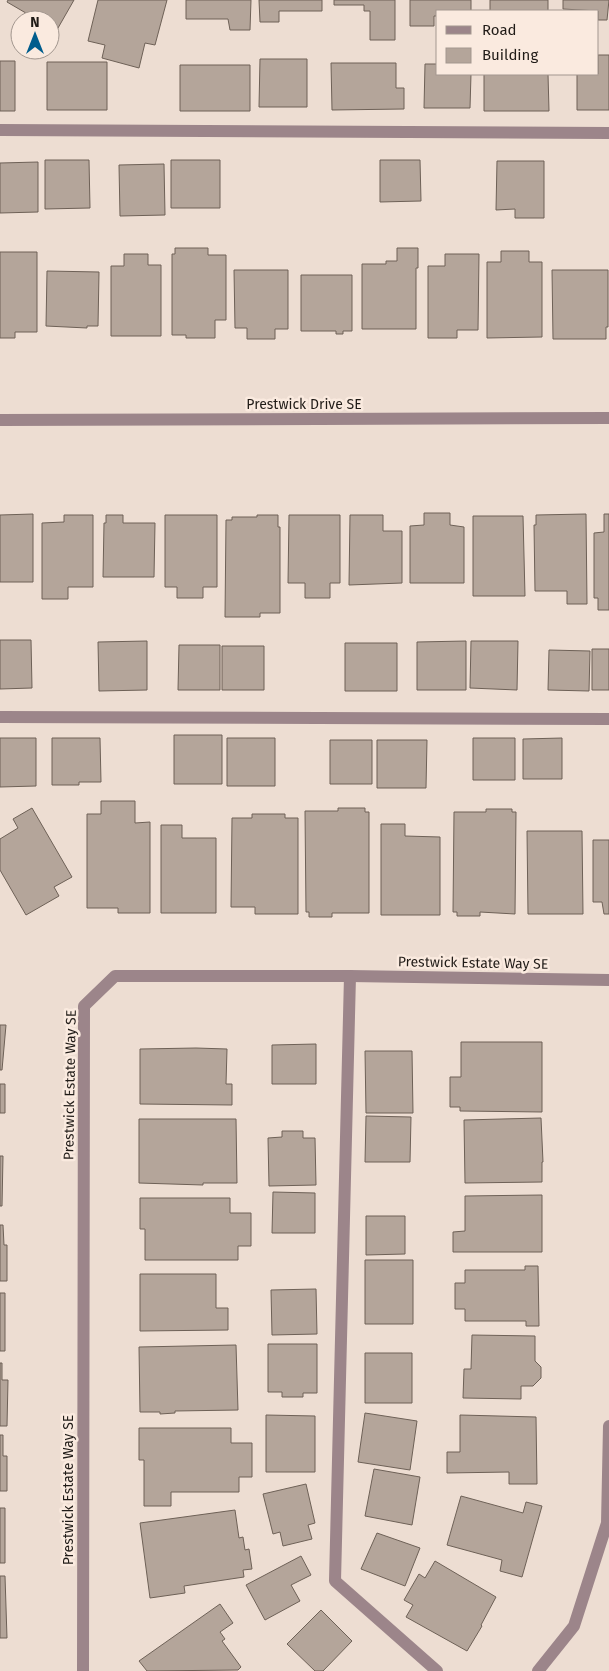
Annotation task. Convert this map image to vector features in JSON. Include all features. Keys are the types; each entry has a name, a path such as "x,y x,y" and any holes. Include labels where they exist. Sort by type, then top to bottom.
{"street":[{"path":"0,130 609,133"},
{"name":"Prestwick Drive SE","path":"0,420 609,418"},
{"path":"0,717 609,719"},
{"name":"Prestwick Estate Way SE","path":"82,1671 84,1006 115,976 350,976 609,980"},
{"path":"350,976 335,1581 438,1671"},
{"path":"538,1671 574,1626 607,1523 609,1426"}],"building":[{"path":"8,0 74,0 60,24 60,10 21,10 7,2"},
{"path":"98,0 167,0 155,45 145,43 139,68 102,58 105,45 88,41"},
{"path":"186,0 251,0 250,30 230,30 228,19 186,19"},
{"path":"259,0 322,0 322,11 279,11 279,22 260,22"},
{"path":"334,0 395,0 395,40 370,40 370,11 364,11 364,5 334,5"},
{"path":"410,0 471,0 471,10 436,10 434,26 410,26"},
{"path":"490,0 548,0 548,10 490,10"},
{"path":"563,0 609,0 607,20 599,20 599,10 563,9"},
{"path":"599,55 609,55 609,110 577,110 577,75 599,75"},
{"path":"260,59 307,59 307,107 259,107"},
{"path":"0,61 15,61 15,111 0,111"},
{"path":"47,62 107,62 107,110 47,110"},
{"path":"331,63 396,63 396,88 404,88 404,109 332,110"},
{"path":"425,64 436,64 436,75 471,75 470,108 424,108"},
{"path":"180,65 250,65 250,111 180,111"},
{"path":"484,75 548,75 549,111 484,111"},
{"path":"45,160 89,160 90,208 45,209"},
{"path":"171,160 220,160 220,208 171,208"},
{"path":"380,160 420,160 421,201 380,202"},
{"path":"497,161 544,161 544,218 515,218 515,209 496,210"},
{"path":"38,162 38,212 0,213 0,163"},
{"path":"164,164 165,215 120,216 119,165"},
{"path":"175,248 208,248 208,255 226,255 226,320 215,320 215,338 186,338 186,335 172,335 172,254 175,254"},
{"path":"397,248 418,248 418,268 416,268 416,329 362,329 362,264 386,264 386,261 397,261"},
{"path":"501,251 529,251 529,262 542,262 542,337 487,338 487,262 501,262"},
{"path":"0,252 37,252 37,332 15,332 15,338 0,338"},
{"path":"124,254 148,254 148,265 161,265 161,336 111,336 111,266 124,266"},
{"path":"445,254 479,254 478,330 457,330 457,338 428,338 428,266 445,266"},
{"path":"234,270 288,270 288,329 275,329 275,339 247,339 247,328 235,328"},
{"path":"552,270 608,270 608,327 606,327 606,339 553,339"},
{"path":"47,271 99,272 98,326 87,326 87,328 46,326"},
{"path":"301,275 352,275 352,331 343,331 343,334 336,334 336,331 301,331"},
{"path":"424,513 450,513 450,525 464,527 464,583 410,583 410,526 424,525"},
{"path":"33,514 33,582 0,582 0,515"},
{"path":"586,514 587,604 567,604 567,591 535,591 534,525 536,525 536,515"},
{"path":"604,514 609,514 609,610 598,610 598,598 594,598 594,533 604,532"},
{"path":"64,515 93,515 93,587 68,587 68,599 42,599 42,523 64,522"},
{"path":"106,515 123,515 123,523 155,523 154,577 103,577 104,523 106,523"},
{"path":"165,515 217,515 217,587 203,587 203,598 177,598 177,587 165,587"},
{"path":"257,515 278,515 278,527 280,527 280,613 260,613 260,617 225,617 226,520 232,520 232,517 257,517"},
{"path":"289,515 340,515 340,583 330,583 330,598 305,598 305,583 288,583"},
{"path":"350,515 383,515 383,531 402,531 402,583 349,585"},
{"path":"473,516 523,516 525,596 473,596"},
{"path":"0,640 31,640 32,688 0,689"},
{"path":"147,641 147,690 99,691 98,642"},
{"path":"466,641 466,690 417,690 417,642"},
{"path":"471,641 518,641 517,690 470,688"},
{"path":"345,643 397,643 397,691 345,691"},
{"path":"179,645 220,645 220,690 178,690"},
{"path":"222,646 264,646 264,690 222,690"},
{"path":"592,649 609,649 609,690 592,690"},
{"path":"549,650 590,651 589,691 548,690"},
{"path":"174,735 222,735 222,784 174,784"},
{"path":"0,738 36,738 36,786 0,787"},
{"path":"52,738 100,738 101,782 79,782 79,785 52,785"},
{"path":"227,738 275,738 275,786 227,786"},
{"path":"473,738 515,738 515,780 473,780"},
{"path":"562,738 562,779 523,779 523,739"},
{"path":"330,740 372,740 372,784 330,784"},
{"path":"377,740 427,740 426,788 377,788"},
{"path":"101,801 135,801 135,823 150,822 150,913 118,913 118,908 87,908 87,814 101,814"},
{"path":"32,808 72,877 54,887 59,896 26,915 0,870 0,839 18,828 13,819"},
{"path":"338,808 365,808 365,812 369,812 369,913 332,913 332,917 309,917 309,912 306,912 305,811 338,811"},
{"path":"486,809 512,809 512,812 516,812 515,914 480,912 480,916 457,916 457,912 453,912 454,812 486,812"},
{"path":"252,814 285,814 285,818 298,818 298,914 255,914 255,907 231,907 232,818 252,818"},
{"path":"381,824 405,824 405,836 440,837 440,915 381,915"},
{"path":"161,825 182,825 182,838 216,838 216,913 161,913"},
{"path":"527,831 582,831 583,914 528,914"},
{"path":"593,840 609,840 609,914 604,914 602,902 593,902"},
{"path":"0,1025 6,1025 2,1070 0,1070"},
{"path":"461,1042 542,1042 542,1112 460,1111 460,1107 450,1107 450,1077 461,1077"},
{"path":"316,1044 316,1084 272,1084 272,1045"},
{"path":"140,1049 227,1049 226,1084 232,1084 232,1105 140,1104"},
{"path":"365,1051 412,1051 413,1113 366,1113"},
{"path":"0,1084 5,1084 5,1113 0,1113"},
{"path":"366,1116 411,1117 410,1162 365,1162"},
{"path":"541,1118 542,1182 465,1183 464,1120"},
{"path":"139,1119 236,1119 237,1183 203,1183 203,1185 139,1183"},
{"path":"282,1131 303,1131 303,1138 315,1138 316,1185 269,1186 268,1138 282,1137"},
{"path":"0,1156 3,1156 2,1206 0,1206"},
{"path":"273,1192 315,1193 315,1233 272,1233"},
{"path":"542,1195 542,1252 453,1252 453,1232 465,1231 465,1196"},
{"path":"140,1198 230,1198 230,1213 251,1213 251,1246 238,1246 238,1260 145,1260 145,1229 140,1229"},
{"path":"366,1216 405,1216 405,1254 366,1255"},
{"path":"0,1225 3,1225 4,1245 7,1245 7,1281 0,1281"},
{"path":"365,1260 413,1260 413,1324 365,1324"},
{"path":"525,1266 538,1266 539,1326 526,1326 526,1321 465,1321 465,1309 455,1309 455,1283 465,1283 465,1270 525,1270"},
{"path":"140,1274 216,1274 216,1308 228,1308 228,1330 140,1331"},
{"path":"316,1289 317,1334 272,1335 271,1290"},
{"path":"0,1293 5,1293 5,1351 0,1351"},
{"path":"472,1335 535,1336 535,1361 541,1367 541,1378 533,1386 521,1386 521,1399 463,1398 464,1369 471,1369"},
{"path":"268,1344 317,1344 317,1393 303,1393 303,1397 282,1397 282,1392 268,1392"},
{"path":"236,1345 238,1410 175,1411 175,1413 160,1414 160,1412 140,1412 139,1347"},
{"path":"365,1353 412,1353 412,1403 365,1403"},
{"path":"0,1363 2,1363 2,1380 8,1380 7,1426 0,1426"},
{"path":"365,1413 417,1421 410,1470 358,1462"},
{"path":"266,1415 315,1416 315,1472 266,1472"},
{"path":"460,1415 536,1417 537,1484 509,1484 509,1472 447,1473 447,1452 460,1452"},
{"path":"139,1428 231,1428 231,1443 252,1443 252,1477 239,1477 239,1492 171,1492 171,1506 144,1506 144,1460 139,1460"},
{"path":"0,1435 3,1435 3,1456 7,1456 7,1491 0,1491"},
{"path":"374,1469 420,1477 412,1525 365,1516"},
{"path":"306,1484 315,1523 308,1525 312,1539 283,1546 280,1532 273,1534 263,1494"},
{"path":"461,1496 523,1513 526,1502 542,1506 522,1577 500,1571 502,1560 447,1545"},
{"path":"0,1508 5,1508 5,1563 0,1563"},
{"path":"235,1510 239,1538 243,1537 245,1550 249,1549 252,1569 243,1570 244,1577 184,1586 185,1593 150,1598 140,1523"},
{"path":"377,1533 420,1548 405,1586 361,1569"},
{"path":"301,1556 311,1575 291,1585 300,1601 265,1620 246,1585"},
{"path":"435,1561 496,1597 467,1651 406,1617 413,1605 404,1600 419,1574 425,1578"},
{"path":"0,1576 5,1576 7,1638 0,1638"},
{"path":"220,1604 233,1623 220,1632 225,1639 222,1641 241,1667 238,1670 147,1671 139,1661"},
{"path":"321,1610 352,1641 323,1671 315,1671 287,1644"}]}
